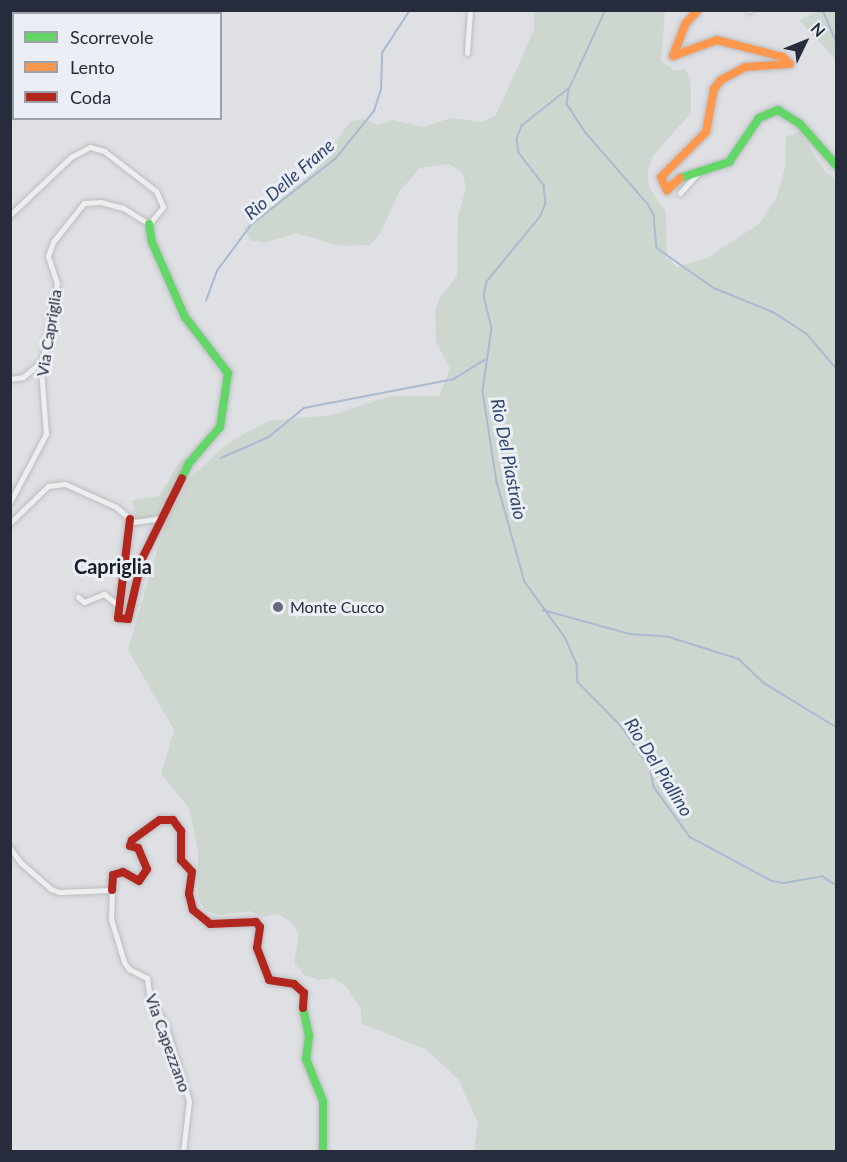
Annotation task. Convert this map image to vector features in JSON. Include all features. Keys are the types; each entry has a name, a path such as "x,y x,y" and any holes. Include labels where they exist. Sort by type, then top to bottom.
{"street":[{"path":"467,54 470,10"},
{"path":"698,10 685,24 673,56 717,40 783,57 790,64 745,67 730,74 714,89 706,132 670,162 661,177 667,190 681,177 697,174 729,162 759,118 778,110 800,124 837,165"},
{"path":"10,215 30,200 71,157 94,147 158,195 162,210 149,224 152,242 185,317 228,373 220,427 189,463 142,559 128,619 118,618 130,519"},
{"path":"680,193 697,174"},
{"name":"Via Capriglia","path":"10,502 21,476 46,434 41,396 42,361 57,283 48,252 77,208 101,202 130,211 149,224"},
{"path":"10,379 22,376 42,361"},
{"path":"10,523 48,486 65,484 116,507 134,522 162,518"},
{"path":"78,597 84,602 105,594 120,607"},
{"path":"10,848 20,862 51,889 59,892 112,890 113,874 123,872 139,881 147,869 138,848 130,846 132,840 160,820 173,820 181,831 181,860 192,872 189,894 193,910 210,924 256,922 257,948 269,980 294,984 304,993 309,1036 306,1059 323,1101 323,1152"},
{"name":"Via Capezzano","path":"112,890 111,919 124,962 129,969 147,978 150,999 165,1024 189,1101 183,1152"}],"shaded area":[{"path":"534,11 665,11 661,61 674,70 686,70 691,83 691,113 652,157 648,172 649,187 666,212 667,255 676,267 705,259 759,224 776,199 785,168 786,137 800,132 825,172 836,179 836,1151 474,1151 478,1124 459,1080 427,1050 361,1023 361,1009 346,986 333,978 318,980 304,975 294,963 299,934 291,922 278,914 264,917 250,911 220,915 206,911 198,898 198,851 189,808 161,774 174,730 128,650 166,519 190,478 228,443 268,421 332,415 391,396 439,396 450,368 436,342 435,312 439,299 457,276 458,216 466,187 462,172 449,164 420,168 399,192 380,234 370,245 340,246 296,233 265,243 250,240 244,228 315,171 350,122 365,119 378,125 392,120 423,127 451,118 481,122 496,115 534,30"},
{"path":"819,11 836,11 836,60 799,20"},
{"path":"182,458 187,466 162,515 136,521 132,500 159,496"}],"waterway":[{"name":"Rio Delle Frane","path":"206,301 217,271 251,225 336,158 374,111 381,89 382,53 410,10"},
{"name":"Rio Del Piastraio","path":"606,10 570,88 522,126 517,139 519,153 544,185 546,203 541,216 487,282 484,296 492,328 483,391 497,482 525,582 565,637 577,664 578,682 622,727 650,768 654,787 690,837 772,881 784,883 822,876 836,885"},
{"path":"823,10 836,40"},
{"path":"569,90 567,104 586,133 648,204 654,215 657,248 714,288 773,312 807,334 836,368"},
{"path":"221,458 269,437 304,408 454,379 485,360"},
{"path":"543,610 630,634 669,637 739,659 764,683 836,727"}],"traffic: fast":[{"path":"680,178 729,162 759,118 778,110 800,124 836,165"},
{"path":"149,224 152,242 185,317 228,373 220,427 189,463 182,478"},
{"path":"303,1008 309,1036 306,1059 323,1101 323,1152"}],"traffic: slow":[{"path":"680,178 667,190 661,177 706,132 714,89 721,80 745,67 790,64 783,57 717,40 673,56 685,24 698,10"}],"traffic: jam":[{"path":"130,519 118,618 128,619 142,559 182,478"},
{"path":"112,890 113,875 123,872 139,881 147,869 138,848 130,846 132,840 160,820 173,820 181,831 181,860 192,872 189,894 193,910 210,924 256,922 260,927 257,948 269,980 294,984 304,993 303,1008"}],"place":[{"name":"Monte Cucco","path":"278,607"}],"district":[{"name":"Capriglia","path":"113,566"}],"water label":[{"name":"Rio Del Piallino","path":"659,767"}]}
